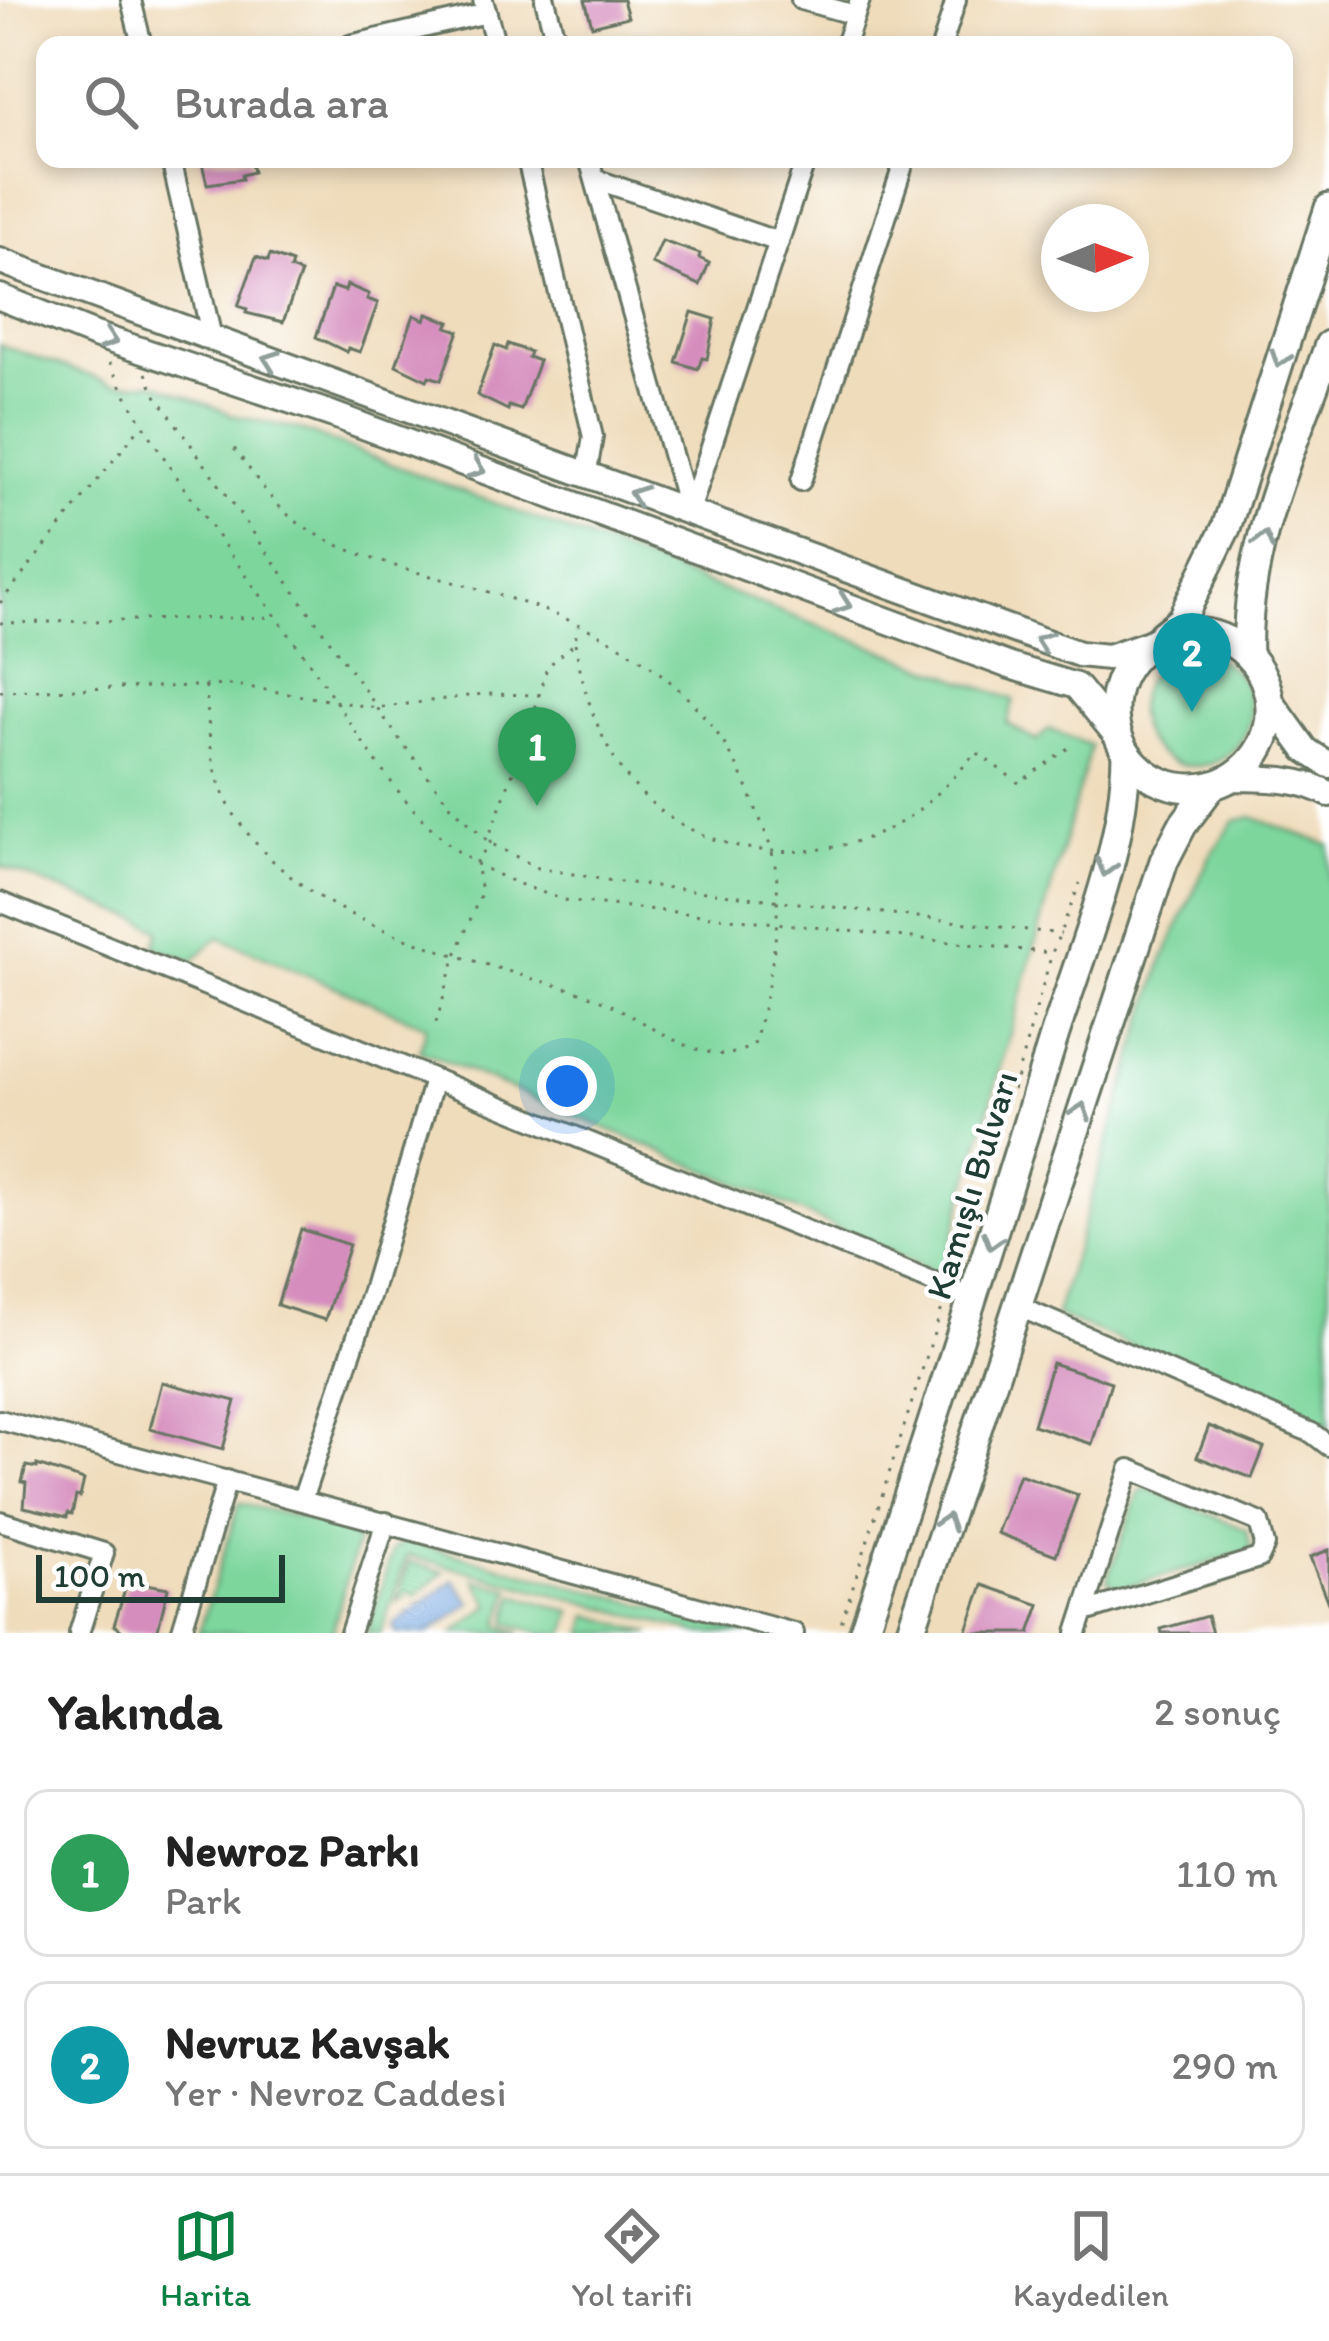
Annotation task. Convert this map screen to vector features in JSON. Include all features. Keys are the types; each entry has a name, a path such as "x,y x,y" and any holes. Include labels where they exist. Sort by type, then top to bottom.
{"highway":[{"path":"1221,783 1192,789 1154,780 1122,745 1114,700 1121,676 1135,656 1181,620 1226,528 1329,208"},
{"path":"1248,655 1246,622 1263,538 1329,345"},
{"path":"910,1633 1164,861 1182,826 1221,783 1249,765 1269,725 1270,700 1263,676 1248,655 1228,640 1204,632 1155,640"},
{"name":"Kamışlı Bulvarı","path":"863,1633 961,1293 1113,845 1125,800 1122,745"}],"main road":[{"path":"0,260 1079,654 1108,657 1155,640"},
{"path":"0,297 94,335 331,413 1010,666 1076,686 1122,745"},
{"path":"1270,700 1306,750 1329,765"},
{"path":"1221,783 1286,780 1329,794"}],"street":[{"path":"131,0 140,36"},
{"path":"545,0 555,36"},
{"path":"801,0 857,7 848,36"},
{"path":"945,36 956,0"},
{"path":"381,36 485,6 493,36"},
{"path":"173,168 212,338"},
{"path":"529,168 593,437 586,477"},
{"path":"592,168 689,514"},
{"path":"689,514 803,168"},
{"path":"801,481 902,168"},
{"path":"595,179 779,242"},
{"path":"0,902 961,1293"},
{"path":"302,1500 372,1291 434,1080"},
{"path":"1017,1306 1312,1433 1329,1446"},
{"path":"0,1420 794,1633"},
{"path":"1077,1633 1130,1469 1259,1522 1264,1532 1259,1558 1085,1612"},
{"path":"181,1633 226,1480"},
{"path":"0,1521 104,1553 79,1633"},
{"path":"350,1633 386,1522"}],"path":[{"path":"94,335 141,425 336,702 411,807 464,855 516,883 564,900 1052,953"},
{"path":"136,349 154,394 377,708 451,806 490,843 538,868 1061,934"},
{"path":"0,603 141,425"},
{"path":"206,686 213,774 230,809 272,860 332,903 410,940 603,1000 685,1044 716,1054 741,1052 755,1043 775,956 777,900 771,841 730,748 686,694 607,635 509,598 356,552 304,527 276,506 229,442"},
{"path":"0,623 277,617"},
{"path":"578,624 575,643 585,695 614,757 642,793 689,832 772,853 826,850 882,833 925,804 976,752 1019,783 1071,746"},
{"path":"436,1023 482,893 476,862 490,843 548,667 575,643"},
{"path":"0,691 235,685 377,708 483,694 539,695"},
{"path":"1012,1091 1052,953 1083,876"},
{"path":"838,1633 961,1293 994,1154"}],"green space":[{"path":"0,345 114,384 155,383 236,416 301,430 1014,700 1007,723 1036,741 1049,729 1091,746 942,1276 744,1186 420,1051 426,1026 219,937 192,961 155,947 160,930 141,920 0,866"},
{"path":"1194,654 1216,658 1234,670 1246,688 1250,710 1246,732 1234,750 1216,762 1194,766 1172,762 1154,750 1142,732 1138,710 1142,688 1154,670 1172,658"},
{"path":"1252,817 1329,845 1329,1427 1056,1315 1162,962 1210,856 1234,821"},
{"path":"1147,1488 1247,1530 1251,1551 1118,1589 1107,1580 1139,1492"},
{"path":"239,1503 351,1530 357,1541 332,1633 199,1633"},
{"path":"406,1541 750,1633 699,1633 407,1555 381,1633 367,1633 393,1549"},
{"path":"409,1562 444,1572 414,1597 410,1591 397,1601"},
{"path":"475,1580 511,1589 499,1625 521,1633 454,1633 491,1605"},
{"path":"515,1595 572,1612 566,1633 543,1633 507,1623"},
{"path":"589,1615 652,1633 584,1633"}],"water":[{"path":"454,1580 471,1603 429,1633 397,1633 392,1626"}],"building":[{"path":"585,0 623,0 628,17 592,26"},
{"path":"203,168 252,168 242,179 207,184"},
{"path":"662,241 700,254 709,263 700,285 652,264"},
{"path":"270,255 292,263 290,269 301,273 283,322 246,313 247,309 238,306 256,257 268,261"},
{"path":"347,285 378,303 360,352 348,348 347,352 316,337 333,287 345,291"},
{"path":"692,312 715,319 707,359 702,358 698,369 676,362"},
{"path":"427,314 450,322 447,327 459,331 441,380 429,376 427,380 396,365 414,315 425,320"},
{"path":"508,344 539,361 521,410 509,406 508,410 477,395 495,345 506,350"},
{"path":"301,1229 349,1245 325,1320 277,1305"},
{"path":"1052,1363 1111,1382 1092,1444 1033,1425"},
{"path":"162,1382 236,1401 223,1449 150,1429"},
{"path":"1209,1426 1264,1448 1252,1478 1197,1457"},
{"path":"26,1466 84,1480 72,1514 67,1517 24,1507"},
{"path":"1019,1474 1078,1495 1056,1555 997,1533"},
{"path":"1329,1550 1329,1603 1328,1603 1310,1557"},
{"path":"127,1583 168,1588 157,1633 125,1633 114,1625"},
{"path":"983,1585 1040,1605 1030,1633 966,1633"},
{"path":"1207,1616 1212,1633 1162,1633 1161,1629"}],"place":[{"name":"Nevruz Kavşak","path":"1192,712"},
{"name":"Newroz Parkı","path":"537,806"}]}
